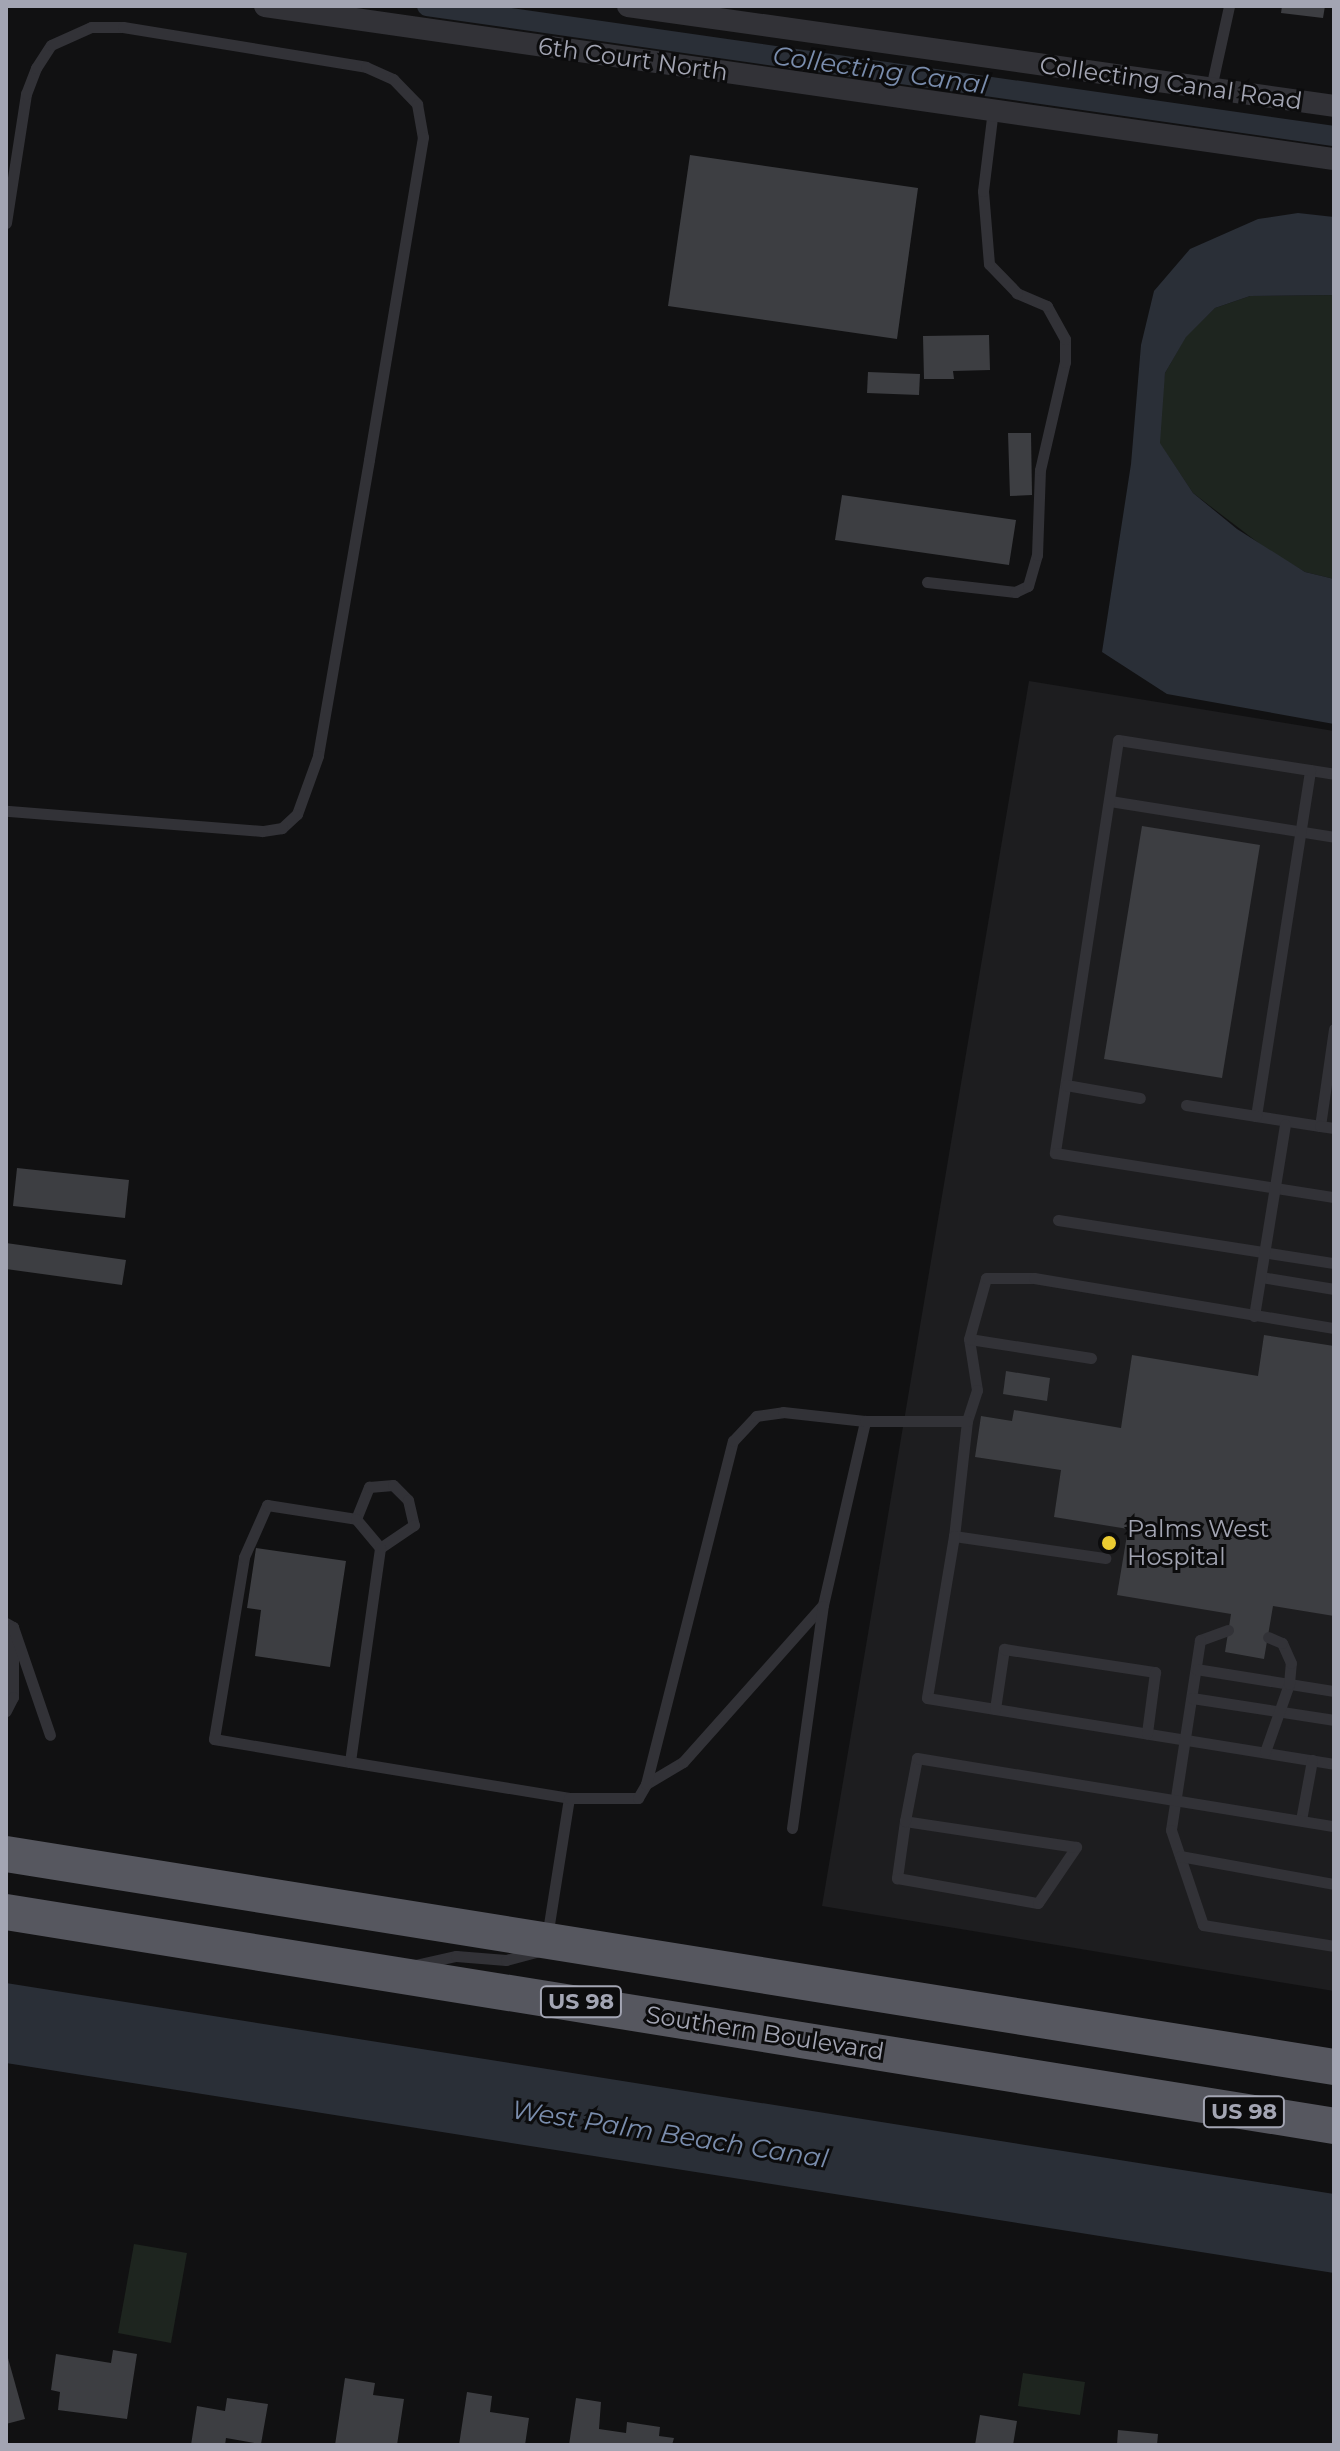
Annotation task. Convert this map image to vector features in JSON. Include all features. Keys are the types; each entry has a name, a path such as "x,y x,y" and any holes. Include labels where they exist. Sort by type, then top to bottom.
{"highway":[{"name":"US 98","path":"6,1854 1334,2067"},
{"name":"Southern Boulevard","path":"6,1912 391,1971 1334,2126"}],"street":[{"name":"6th Court North","path":"265,6 1334,159"},
{"name":"Collecting Canal Road","path":"628,6 1334,106"}],"lane":[{"path":"1211,88 1229,6"},
{"path":"6,223 26,94 36,68 51,45 91,27 123,27 366,67 393,79 417,104 423,137 366,475 318,756 297,814 282,828 262,831 6,811"},
{"path":"927,582 1015,592 1028,586 1037,555 1040,470 1065,362 1065,339 1047,306 1017,293 989,264 983,191 993,110"},
{"path":"1334,774 1118,740 1055,1153 1334,1197"},
{"path":"1256,1116 1310,770"},
{"path":"1110,801 1334,837"},
{"path":"1320,1126 1334,1029"},
{"path":"1066,1085 1140,1098"},
{"path":"1186,1105 1285,1124 1334,1128"},
{"path":"1254,1316 1285,1124"},
{"path":"1058,1220 1334,1263"},
{"path":"1261,1277 1334,1289"},
{"path":"1334,1328 1034,1278 986,1278 969,1339 977,1390 967,1421 954,1536 927,1698 1334,1764"},
{"path":"969,1339 1091,1358"},
{"path":"350,1762 380,1548 356,1519 267,1505 244,1557 214,1739 350,1762 569,1798 638,1798 646,1784 733,1441 756,1416 783,1412 865,1421 967,1421"},
{"path":"792,1828 823,1605 865,1421"},
{"path":"356,1519 369,1487 393,1485 408,1500 414,1525 380,1548"},
{"path":"954,1536 1105,1558"},
{"path":"646,1784 683,1762 823,1605"},
{"path":"6,1711 13,1697 10,1625"},
{"path":"10,1625 50,1735"},
{"path":"1228,1630 1200,1640 1171,1830 1203,1925 1334,1946"},
{"path":"1265,1752 1289,1684 1288,1653 1282,1643 1268,1637"},
{"path":"995,1709 1004,1649 1155,1672 1147,1733"},
{"path":"1196,1669 1334,1691"},
{"path":"1192,1698 1334,1720"},
{"path":"905,1821 1076,1847 1038,1903 897,1878 905,1821 917,1758 1334,1826"},
{"path":"1301,1820 1312,1760"},
{"path":"391,1971 456,1956 506,1960 537,1954 547,1940 569,1798"},
{"path":"1180,1856 1334,1884"}],"shaded area":[{"path":"1334,295 1334,579 1305,572 1269,551 1193,493 1160,444 1159,413 1165,373 1186,336 1215,308 1250,296"},
{"name":"Palms West Hospital","path":"1029,681 1334,731 1334,1991 822,1906"},
{"path":"134,2244 187,2253 171,2343 118,2333"},
{"path":"1023,2373 1085,2382 1080,2415 1018,2406"}],"water":[{"path":"1298,213 1334,217 1334,295 1250,296 1215,308 1186,337 1165,373 1160,443 1193,493 1237,529 1305,572 1334,579 1334,724 1167,694 1102,652 1131,464 1141,345 1154,291 1190,249 1258,219"},
{"name":"West Palm Beach Canal","path":"6,1983 1334,2194 1334,2273 6,2063"}],"building":[{"path":"1282,6 1325,6 1323,18 1281,13"},
{"path":"690,155 918,188 897,339 668,306"},
{"path":"989,335 990,370 953,371 954,379 924,379 923,336"},
{"path":"868,372 920,374 919,395 867,393"},
{"path":"1008,433 1031,433 1032,495 1010,496"},
{"path":"842,495 1016,520 1009,565 835,540"},
{"path":"1142,826 1260,845 1222,1078 1104,1059"},
{"path":"17,1168 129,1180 125,1218 13,1206"},
{"path":"6,1243 126,1260 122,1285 6,1269"},
{"name":"Palms West Hospital","path":"1264,1335 1334,1346 1334,1616 1273,1606 1264,1659 1225,1652 1231,1614 1117,1595 1128,1529 1054,1517 1061,1470 975,1457 981,1416 1012,1421 1014,1410 1121,1428 1132,1355 1258,1376"},
{"path":"1006,1371 1050,1378 1047,1401 1003,1394"},
{"path":"256,1548 346,1561 330,1667 255,1656 261,1610 247,1608"},
{"path":"113,2350 137,2354 127,2419 58,2410 60,2392 51,2390 56,2354 111,2363"},
{"path":"6,2351 25,2419 6,2424"},
{"path":"345,2378 375,2383 373,2395 404,2399 397,2445 335,2445"},
{"path":"467,2392 492,2396 490,2412 529,2418 525,2445 459,2445"},
{"path":"227,2398 268,2404 261,2444 226,2438 225,2445 191,2445 197,2406 225,2411"},
{"path":"576,2398 601,2402 599,2429 626,2433 627,2422 660,2427 659,2436 674,2438 672,2445 569,2445"},
{"path":"980,2415 1017,2421 1013,2445 975,2445"},
{"path":"1118,2430 1158,2434 1157,2445 1117,2445"}],"waterway":[{"name":"Collecting Canal","path":"427,6 1334,136"}],"place":[{"name":"Palms West Hospital","path":"1109,1543"}]}
